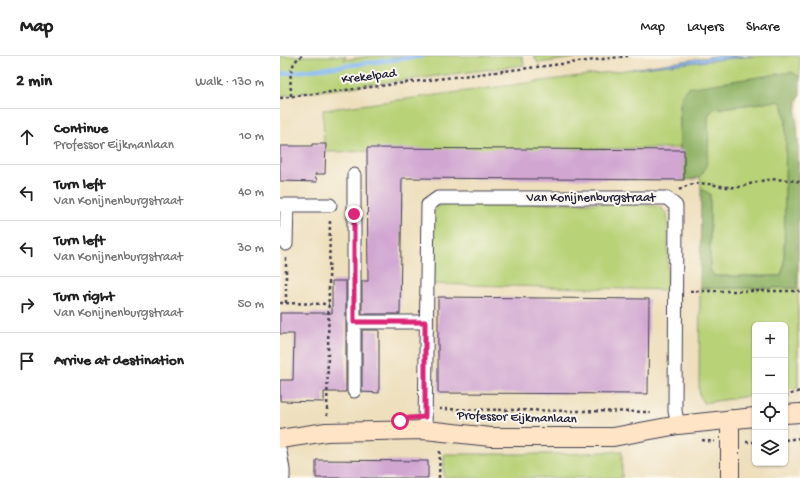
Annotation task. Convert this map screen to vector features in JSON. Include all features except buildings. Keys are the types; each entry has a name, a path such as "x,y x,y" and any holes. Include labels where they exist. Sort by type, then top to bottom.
{"street":[{"path":"354,176 354,391"},
{"name":"Van Konijnenburgstraat","path":"425,430 425,322 428,205 438,198 667,198 676,206 676,418"},
{"path":"286,244 283,205 330,205"},
{"path":"354,322 425,322"},
{"path":"788,414 800,413"},
{"name":"Professor Eijkmanlaan","path":"280,439 328,420 491,437 559,438 613,437 676,418 730,419 752,417"},
{"path":"730,419 730,478"},
{"path":"280,452 283,478"}],"path":[{"path":"291,96 291,68 295,60 302,56"},
{"name":"Krekelpad","path":"280,98 628,56"},
{"path":"667,198 687,185 702,182 727,187 772,180 789,180 800,182"},
{"path":"328,420 330,205"},
{"path":"286,244 286,303"},
{"path":"675,291 800,291"},
{"path":"280,303 329,304"},
{"path":"788,395 800,391"},
{"path":"425,409 649,412 650,417"},
{"path":"646,418 676,418"},
{"path":"788,440 800,438"}],"green space":[{"path":"280,56 346,56 344,60 372,56 522,56 524,65 280,96"},
{"path":"534,56 589,56 538,63"},
{"path":"731,56 800,56 800,78 799,76 680,105 680,148 324,152 323,110"},
{"path":"791,72 800,78 800,95 797,101 796,113 798,142 798,288 700,288 701,189 710,194 710,268 714,276 781,276 784,265 786,119 782,103 777,101 713,109 708,116 709,139 706,166 699,177 690,180 680,180 680,105 682,95 687,88"},
{"path":"777,101 782,103 786,119 784,265 781,276 714,276 710,268 710,194 701,189 700,176 704,171 708,116 713,109"},
{"path":"444,203 622,203 661,208 667,214 668,224 667,290 432,284 432,216 437,208"},
{"path":"700,288 798,288 798,388 788,389 788,322 752,322 752,395 703,403 699,390"},
{"path":"622,451 622,478 444,478 444,454 565,454"}],"water":[{"path":"716,56 753,56 632,69"}],"waterway":[{"path":"280,74 423,56"}],"route":[{"path":"354,214 354,322 425,322 425,417 409,418 400,421"}]}
